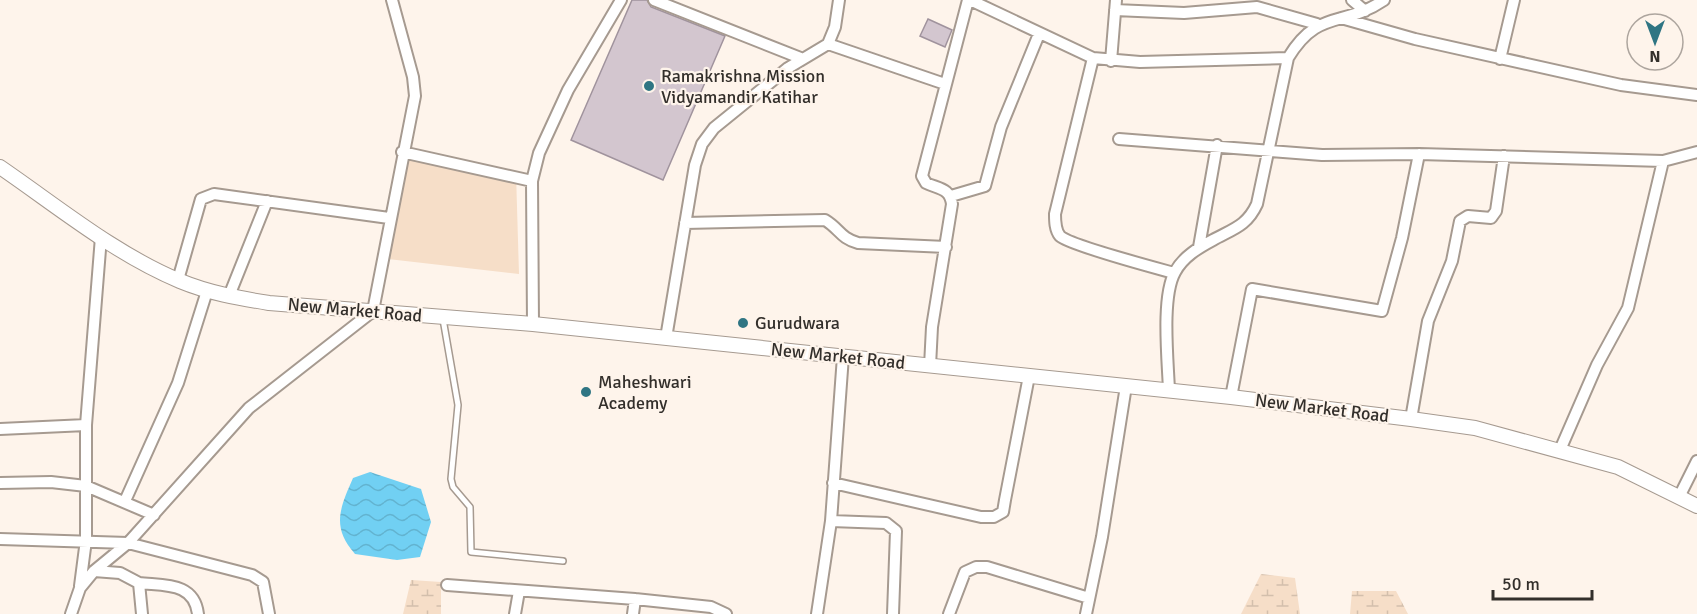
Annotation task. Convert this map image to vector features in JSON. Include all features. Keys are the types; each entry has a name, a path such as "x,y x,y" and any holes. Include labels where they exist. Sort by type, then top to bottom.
{"street":[{"path":"80,588 94,571 128,543 249,408 373,312 389,218 415,96 392,0"},
{"path":"533,324 532,181 539,153 552,121 621,0"},
{"path":"654,0 803,59"},
{"path":"666,338 694,165 702,144 714,128 803,59 828,44 835,27 840,0"},
{"path":"930,366 932,327 946,247 951,196 945,189 926,183 922,176 969,0 1093,58 1111,61 1288,58"},
{"path":"1352,0 1365,11"},
{"path":"1169,391 1167,336 1174,273 1184,259 1199,247 1240,228 1251,219 1257,204 1288,58 1299,40 1317,24 1365,11 1384,0"},
{"path":"1500,59 1514,0"},
{"path":"1111,61 1115,5 1184,13 1257,4 1317,24"},
{"path":"1341,18 1500,59 1621,85 1697,95"},
{"path":"951,196 985,186 1001,127 1039,34"},
{"path":"828,44 945,84"},
{"path":"1093,58 1055,214 1055,226 1061,237 1077,245 1174,273"},
{"path":"1119,138 1322,155 1419,154 1663,160 1697,152"},
{"path":"1199,247 1217,146"},
{"path":"402,152 532,181"},
{"path":"1231,397 1252,289 1382,312 1402,238 1419,154"},
{"path":"1411,419 1428,321 1452,261 1460,221 1468,216 1491,218 1496,212 1504,156"},
{"path":"1560,450 1598,365 1628,308 1663,160"},
{"name":"New Market Road","path":"0,167 101,237 178,280 207,291 229,296 269,303 533,324 843,356 1231,397 1411,419 1476,429 1560,450 1618,468 1697,506"},
{"path":"178,280 201,199 214,194 389,218"},
{"path":"229,296 267,201"},
{"path":"685,223 825,220 834,225 845,240 858,243 946,247"},
{"path":"70,614 80,588 86,540 86,425 101,237"},
{"path":"125,501 177,383 207,291"},
{"path":"817,614 831,521 843,356"},
{"path":"833,483 981,517 994,517 1002,512 1005,500 1029,376"},
{"path":"1086,614 1102,537 1126,386"},
{"path":"0,429 86,425"},
{"path":"1679,497 1697,461"},
{"path":"0,483 51,482 86,486 154,514"},
{"path":"831,521 886,524 896,531 893,614"},
{"path":"0,539 128,543 252,575 263,582 269,614"},
{"path":"950,614 965,572 976,567 987,567 1089,598"},
{"path":"94,571 120,573 139,582 189,592 195,599 198,614"},
{"path":"139,582 142,614"},
{"path":"447,585 635,599 711,607 726,614"},
{"path":"515,614 519,591"},
{"path":"633,614 635,599"}],"lane":[{"path":"443,317 458,405 451,479 453,487 470,507 471,552 563,561"}],"green space":[{"path":"403,158 516,173 519,274 388,259"},
{"path":"1261,574 1295,578 1300,614 1241,614"},
{"path":"411,580 441,582 441,614 403,614"},
{"path":"1352,591 1396,591 1408,614 1350,614"}],"water":[{"path":"370,472 421,489 431,522 420,557 397,560 355,554 347,544 340,526 344,499 353,478"}],"building":[{"name":"Ramakrishna Mission Vidyamandir Katihar","path":"632,0 647,0 651,7 725,36 663,180 571,140"},
{"path":"928,19 952,30 945,47 920,36"}],"place":[{"name":"Ramakrishna Mission Vidyamandir Katihar","path":"649,86"},
{"name":"Gurudwara","path":"743,323"},
{"name":"Maheshwari Academy","path":"586,392"}]}
